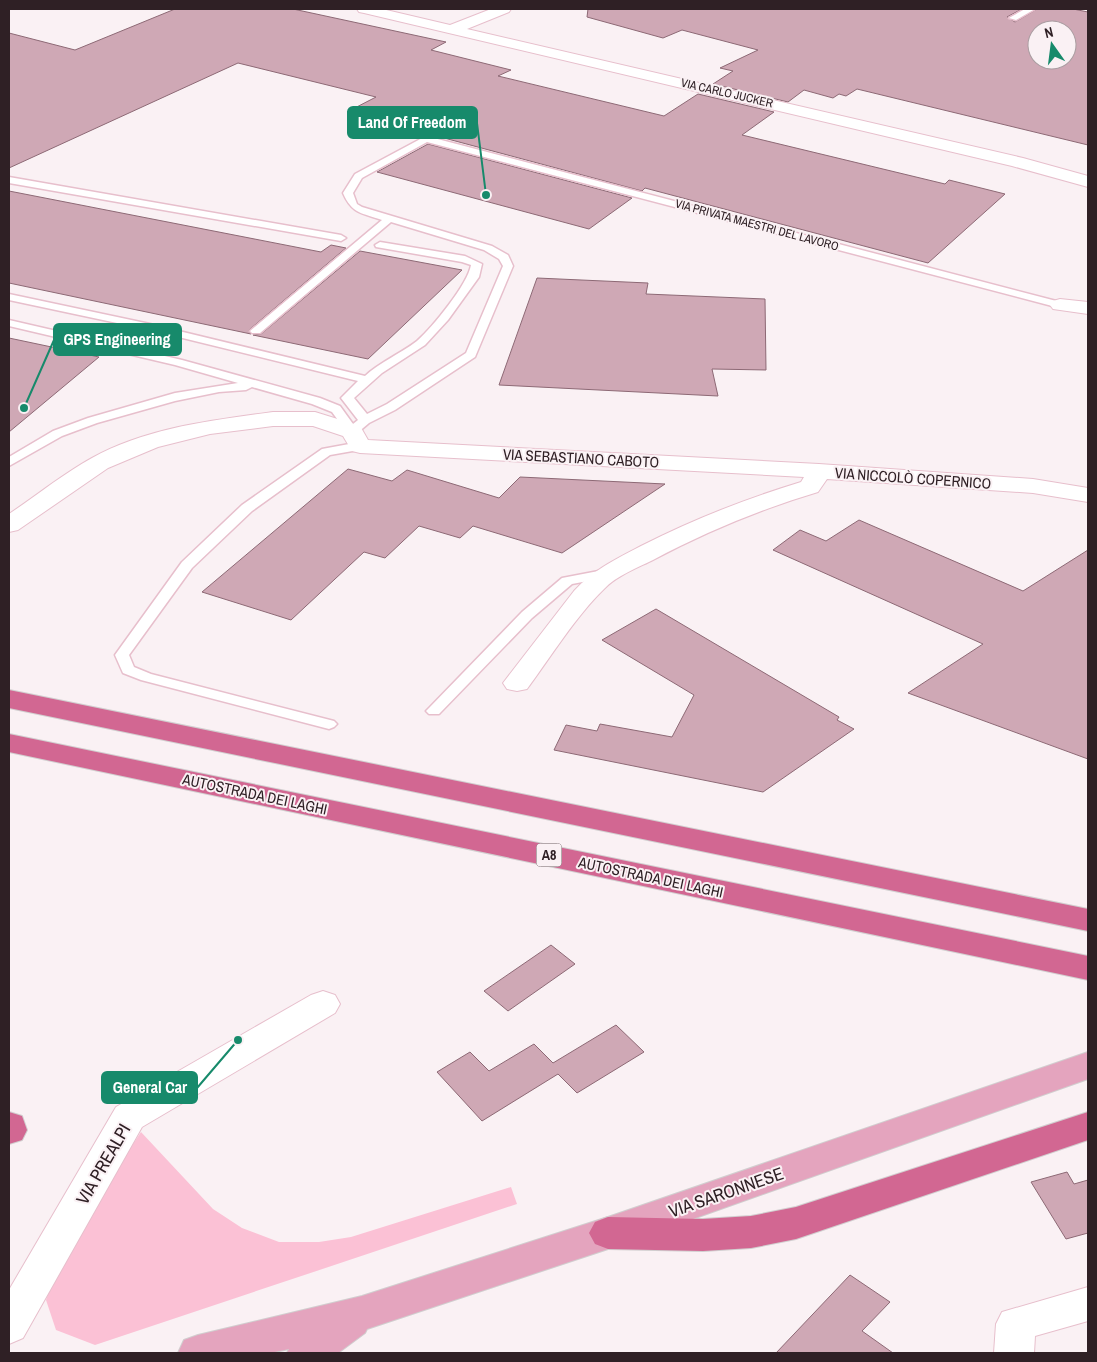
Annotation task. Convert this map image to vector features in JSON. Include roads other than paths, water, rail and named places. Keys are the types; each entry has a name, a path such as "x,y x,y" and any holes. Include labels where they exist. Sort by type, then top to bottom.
{"highway":[{"path":"9,699 1088,920"},
{"name":"AUTOSTRADA DEI LAGHI","path":"9,743 1088,968"},
{"path":"608,1233 703,1235 751,1232 796,1223 1088,1126"}],"main road":[{"name":"VIA SARONNESE","path":"198,1353 362,1313 608,1233 1088,1065"},
{"name":"VIA SARONNESE","path":"307,1353 362,1313"}],"street":[{"name":"VIA CARLO JUCKER","path":"364,9 1017,162 1088,182"},
{"path":"453,29 504,9"},
{"name":"VIA PRIVATA MAESTRI DEL LAVORO","path":"1060,305 1088,308"},
{"name":"VIA SEBASTIANO CABOTO","path":"9,525 100,464 150,442 210,427 273,419 315,419 359,432 819,471"},
{"name":"VIA NICCOLÒ COPERNICO","path":"517,683 583,596 596,582 689,531 729,514 810,487 819,471 1033,486 1088,495"},
{"name":"VIA PREALPI","path":"9,1326 129,1118 323,1004"},
{"path":"1014,1353 1016,1324 1088,1304"}],"lane":[{"path":"1013,18 1031,9"},
{"name":"VIA PRIVATA MAESTRI DEL LAVORO","path":"390,219 353,206 348,193 358,176 426,139 1060,305"},
{"path":"9,180 341,238"},
{"path":"256,331 390,219 488,248 504,257 508,266 470,355 247,508 186,565 122,655 128,670 146,677 329,724"},
{"path":"359,432 347,398 378,370 421,343 444,318 470,282 475,274 477,264 465,259 380,245"},
{"path":"9,297 150,327 367,380"},
{"path":"9,323 178,362 316,401 336,409 359,432"},
{"path":"9,462 64,431 112,414 146,404 226,386 260,386"},
{"path":"434,711 527,615 567,581 610,573"}],"place":[{"name":"Land Of Freedom","path":"486,195"},
{"name":"GPS Engineering","path":"24,408"},
{"name":"General Car","path":"238,1040"}]}
